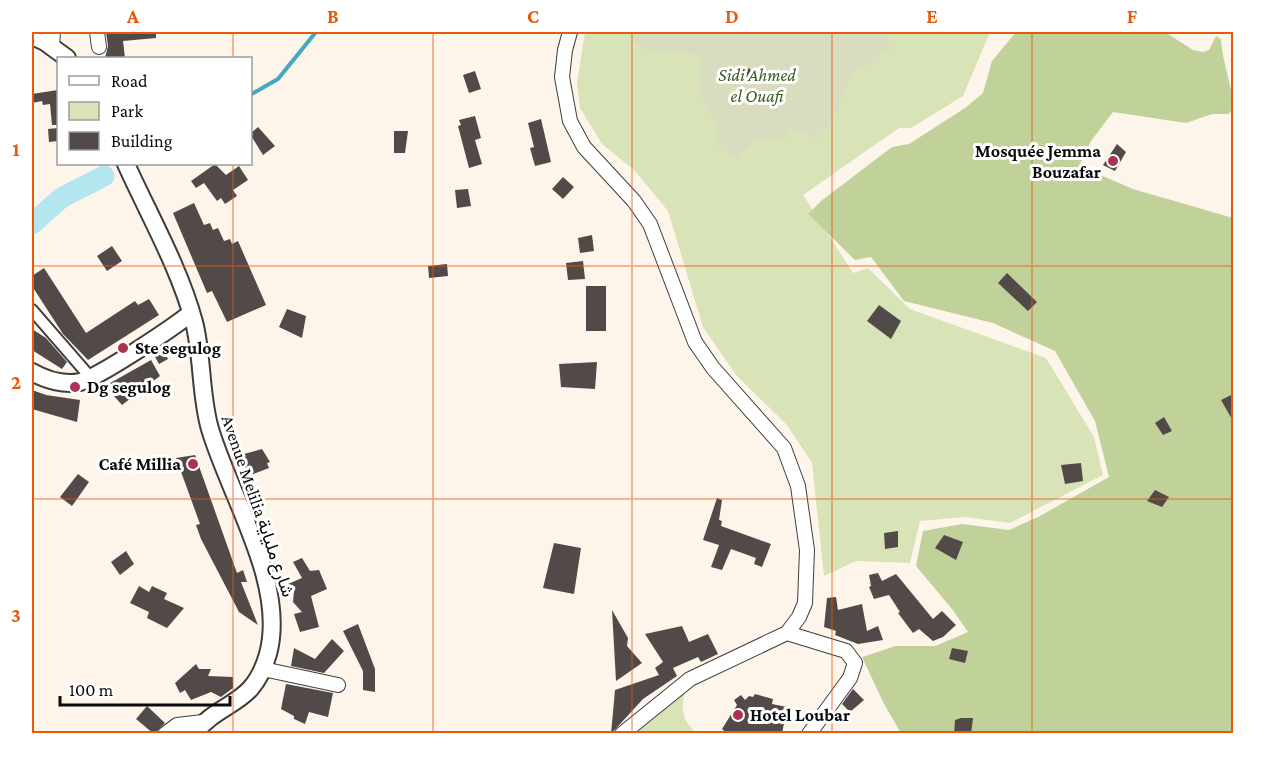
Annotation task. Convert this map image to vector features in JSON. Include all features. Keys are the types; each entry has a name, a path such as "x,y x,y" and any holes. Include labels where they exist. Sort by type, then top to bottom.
{"street":[{"path":"97,32 99,47"},
{"path":"570,32 562,77 570,121 584,147 634,201 650,224 695,342 713,369 779,442 792,465 798,486 808,574 805,603 799,617 787,633 690,679 622,734"},
{"path":"32,36 52,39 66,57"},
{"name":"Avenue Melilia شارع ملياية","path":"126,165 191,313 210,429 271,595 273,615 271,636 263,669 250,691 198,728"},
{"path":"32,310 91,378"},
{"path":"32,372 63,382 91,378 191,313"},
{"path":"787,633 846,651 855,663 850,678 809,734"},
{"path":"263,669 338,685"},
{"path":"165,734 177,725 198,728"}],"green space":[{"path":"585,32 990,32 963,96 911,128 899,128 803,195 853,273 868,268 910,309 1046,358 1094,437 1103,475 1010,523 966,517 920,521 910,563 856,561 824,576 812,463 787,425 736,375 703,327 668,211 634,170 602,144 580,108 577,83"},
{"name":"Sidi Ahmed el Ouafi","path":"635,32 889,32 889,49 850,76 833,119 817,138 791,128 784,139 758,139 735,159 718,144 717,123 698,89 702,55 642,49 630,38"},
{"path":"1016,32 1165,32 1193,50 1203,52 1209,50 1216,36 1221,39 1233,100 1233,109 1228,114 1212,114 1186,123 1113,112 1091,141 1079,166 1133,189 1233,218 1233,733 901,733 884,704 862,657 896,646 935,646 968,632 916,566 923,531 962,524 1009,530 1040,516 1109,477 1095,421 1055,351 993,323 904,301 871,257 855,260 808,214 821,201 892,147 909,144 965,108 983,93 992,61"},
{"path":"685,692 684,715 696,733 636,733"}],"building":[{"path":"106,32 156,32 156,38 123,41 125,57 105,57 108,46"},
{"path":"749,68 754,75 745,83 740,76"},
{"path":"475,71 481,89 469,93 463,75"},
{"path":"57,90 57,125 52,125 50,104 43,105 42,101 32,103 32,94"},
{"path":"475,116 481,138 475,140 482,164 469,168 458,126 461,125 459,120"},
{"path":"541,119 551,162 535,166 530,148 534,147 528,123"},
{"path":"258,127 275,146 263,155 252,137 252,132"},
{"path":"57,128 57,141 49,142 48,129"},
{"path":"394,131 408,131 405,153 394,153"},
{"name":"Mosquée Jemma Bouzafar","path":"1117,144 1126,152 1115,171 1103,165"},
{"path":"214,165 226,175 239,166 248,180 233,190 237,196 225,204 221,198 217,201 204,183 196,188 191,181"},
{"path":"563,177 574,187 563,199 552,189"},
{"path":"468,189 471,206 457,208 455,190"},
{"path":"194,203 204,225 210,223 213,230 218,228 224,241 230,239 232,244 238,241 266,305 227,322 212,291 207,293 173,213"},
{"path":"592,235 594,251 580,253 578,238"},
{"path":"112,246 122,261 107,271 97,256"},
{"path":"583,261 585,279 568,280 566,263"},
{"path":"447,264 448,276 429,278 428,266"},
{"path":"44,268 86,333 135,301 138,305 149,299 159,315 88,360 63,334 32,286 32,276"},
{"path":"1007,273 1037,302 1028,311 998,283"},
{"path":"586,286 606,286 606,331 586,331"},
{"path":"879,305 901,321 891,339 867,321"},
{"path":"287,309 306,316 302,338 279,327"},
{"path":"32,329 46,338 67,362 62,369 32,350"},
{"path":"163,349 168,359 159,364 154,355"},
{"path":"151,360 160,376 122,405 105,386"},
{"path":"597,362 595,389 561,387 559,364"},
{"path":"32,390 46,395 80,400 77,422 32,409"},
{"path":"1233,394 1233,421 1221,400"},
{"path":"1164,417 1172,431 1163,435 1155,423"},
{"path":"262,449 270,462 267,463 269,468 248,476 240,455"},
{"path":"195,455 237,573 243,570 247,582 241,582 258,625 239,612 201,539 196,525 200,524 176,458"},
{"path":"1081,463 1083,481 1065,484 1061,465"},
{"path":"78,474 89,482 72,506 60,497"},
{"path":"1155,490 1169,497 1162,507 1147,501"},
{"path":"717,498 722,500 719,520 722,521 721,526 771,544 762,567 754,564 756,558 731,549 722,570 711,567 719,545 703,540"},
{"path":"898,531 898,547 885,549 884,533"},
{"path":"944,535 963,542 956,560 935,548"},
{"path":"554,543 581,548 574,594 543,588"},
{"path":"126,551 134,564 120,575 111,562"},
{"path":"302,558 310,571 319,570 327,589 311,596 319,627 300,632 294,614 302,612 293,602 294,591 281,587 302,578 293,562"},
{"path":"878,573 882,581 896,574 933,619 942,611 956,625 943,637 933,641 919,629 913,633 898,613 900,612 889,595 874,599 869,587 871,586 869,575"},
{"path":"139,586 149,592 152,586 167,593 164,599 184,608 167,628 147,618 149,612 130,603"},
{"path":"836,597 838,610 862,604 867,631 878,626 883,640 858,644 835,635 836,631 824,627 827,598"},
{"path":"612,610 628,638 627,646 642,663 616,681"},
{"path":"358,624 375,669 375,692 363,690 363,671 343,631"},
{"path":"682,626 689,642 708,634 718,654 701,662 698,657 673,668 677,676 643,699 611,734 615,690 659,675 655,668 663,662 645,634"},
{"path":"332,639 344,651 324,673 291,666 294,648 315,659"},
{"path":"952,648 968,651 965,663 949,659"},
{"path":"196,664 199,669 211,669 208,676 233,677 233,688 221,697 211,692 191,700 185,690 180,693 175,683"},
{"path":"286,684 333,693 328,717 309,712 305,724 281,709"},
{"path":"853,689 864,700 850,712 842,704"},
{"name":"Hotel Loubar","path":"755,694 773,699 772,704 787,707 782,734 728,734 722,729 737,705 734,700 741,695 745,700"},
{"path":"147,706 165,723 154,734 136,719"},
{"path":"973,718 971,734 954,734 955,720"}],"waterway":[{"path":"252,94 278,79 316,32"},
{"path":"32,224 61,198 104,176"}],"place":[{"name":"Mosquée Jemma Bouzafar","path":"1113,161"},
{"name":"Ste segulog","path":"123,348"},
{"name":"Dg segulog","path":"75,387"},
{"name":"Café Millia","path":"193,464"},
{"name":"Hotel Loubar","path":"738,715"}]}
